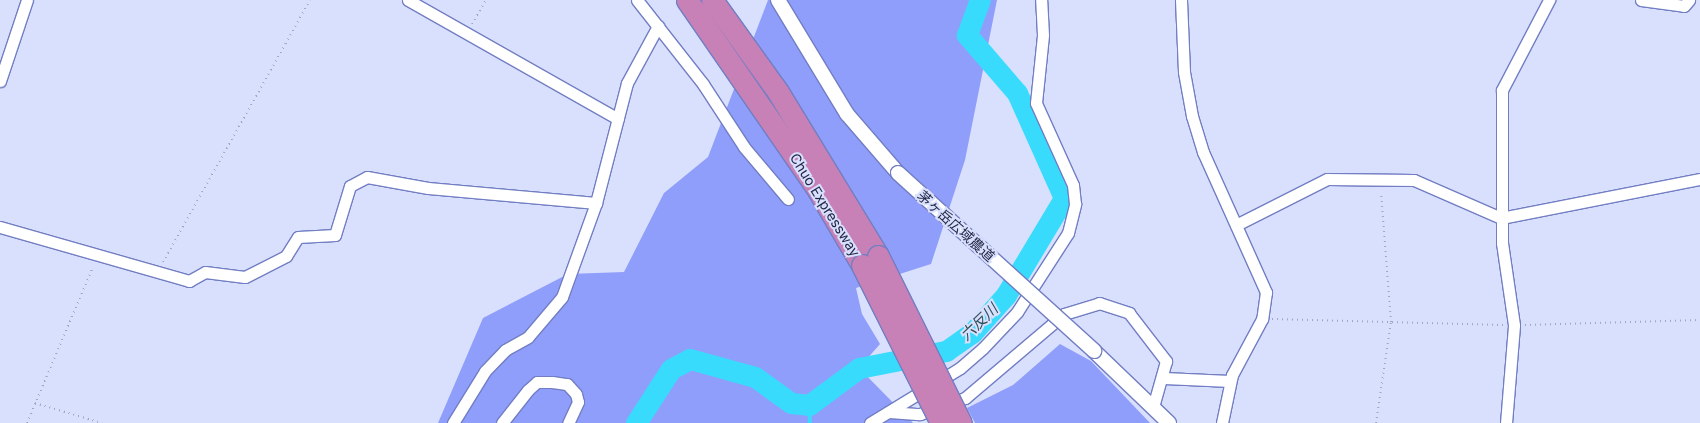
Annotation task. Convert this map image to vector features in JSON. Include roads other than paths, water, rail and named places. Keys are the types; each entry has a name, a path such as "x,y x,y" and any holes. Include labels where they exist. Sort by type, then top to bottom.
{"highway":[{"name":"Chuo Expressway","path":"686,0 813,183 870,260 941,423"},
{"name":"Chuo Expressway","path":"712,0 778,92 961,423"}],"street":[{"path":"0,81 27,0"},
{"path":"408,0 494,46 531,73 618,119"},
{"path":"637,0 658,26 744,147 788,199"},
{"name":"茅ヶ岳広域農道","path":"778,0 851,120 898,173 1094,351 1169,423"},
{"path":"870,423 984,348 1017,312 1068,233 1075,204 1073,185 1036,103 1043,35 1041,0"},
{"path":"1181,0 1183,63 1192,116 1236,225 1266,292 1262,319 1230,381 1222,423"},
{"path":"1506,423 1514,325 1501,218 1502,90 1549,0"},
{"path":"1641,0 1684,6 1689,0"},
{"path":"453,423 485,371 506,350 528,337 562,297 596,202 634,64 658,26"},
{"path":"0,227 183,281 205,272 245,277 286,256 298,237 335,236 350,186 367,177 428,188 596,202"},
{"path":"1236,225 1310,184 1327,179 1380,177 1414,180 1501,218 1700,179"},
{"path":"889,412 920,414 965,398 1064,314 1086,305 1114,306 1129,313 1166,361 1164,378 1153,407"},
{"path":"1164,378 1230,381"},
{"path":"502,423 528,390 537,382 552,382 567,384 576,394 578,402 568,423"}],"waterway":[{"name":"六反川","path":"636,423 671,369 690,359 755,377 791,403 809,405 859,368 946,351 972,333 1006,295 1064,198 1017,93 967,35 980,0"},
{"path":"809,405 810,423"}]}
